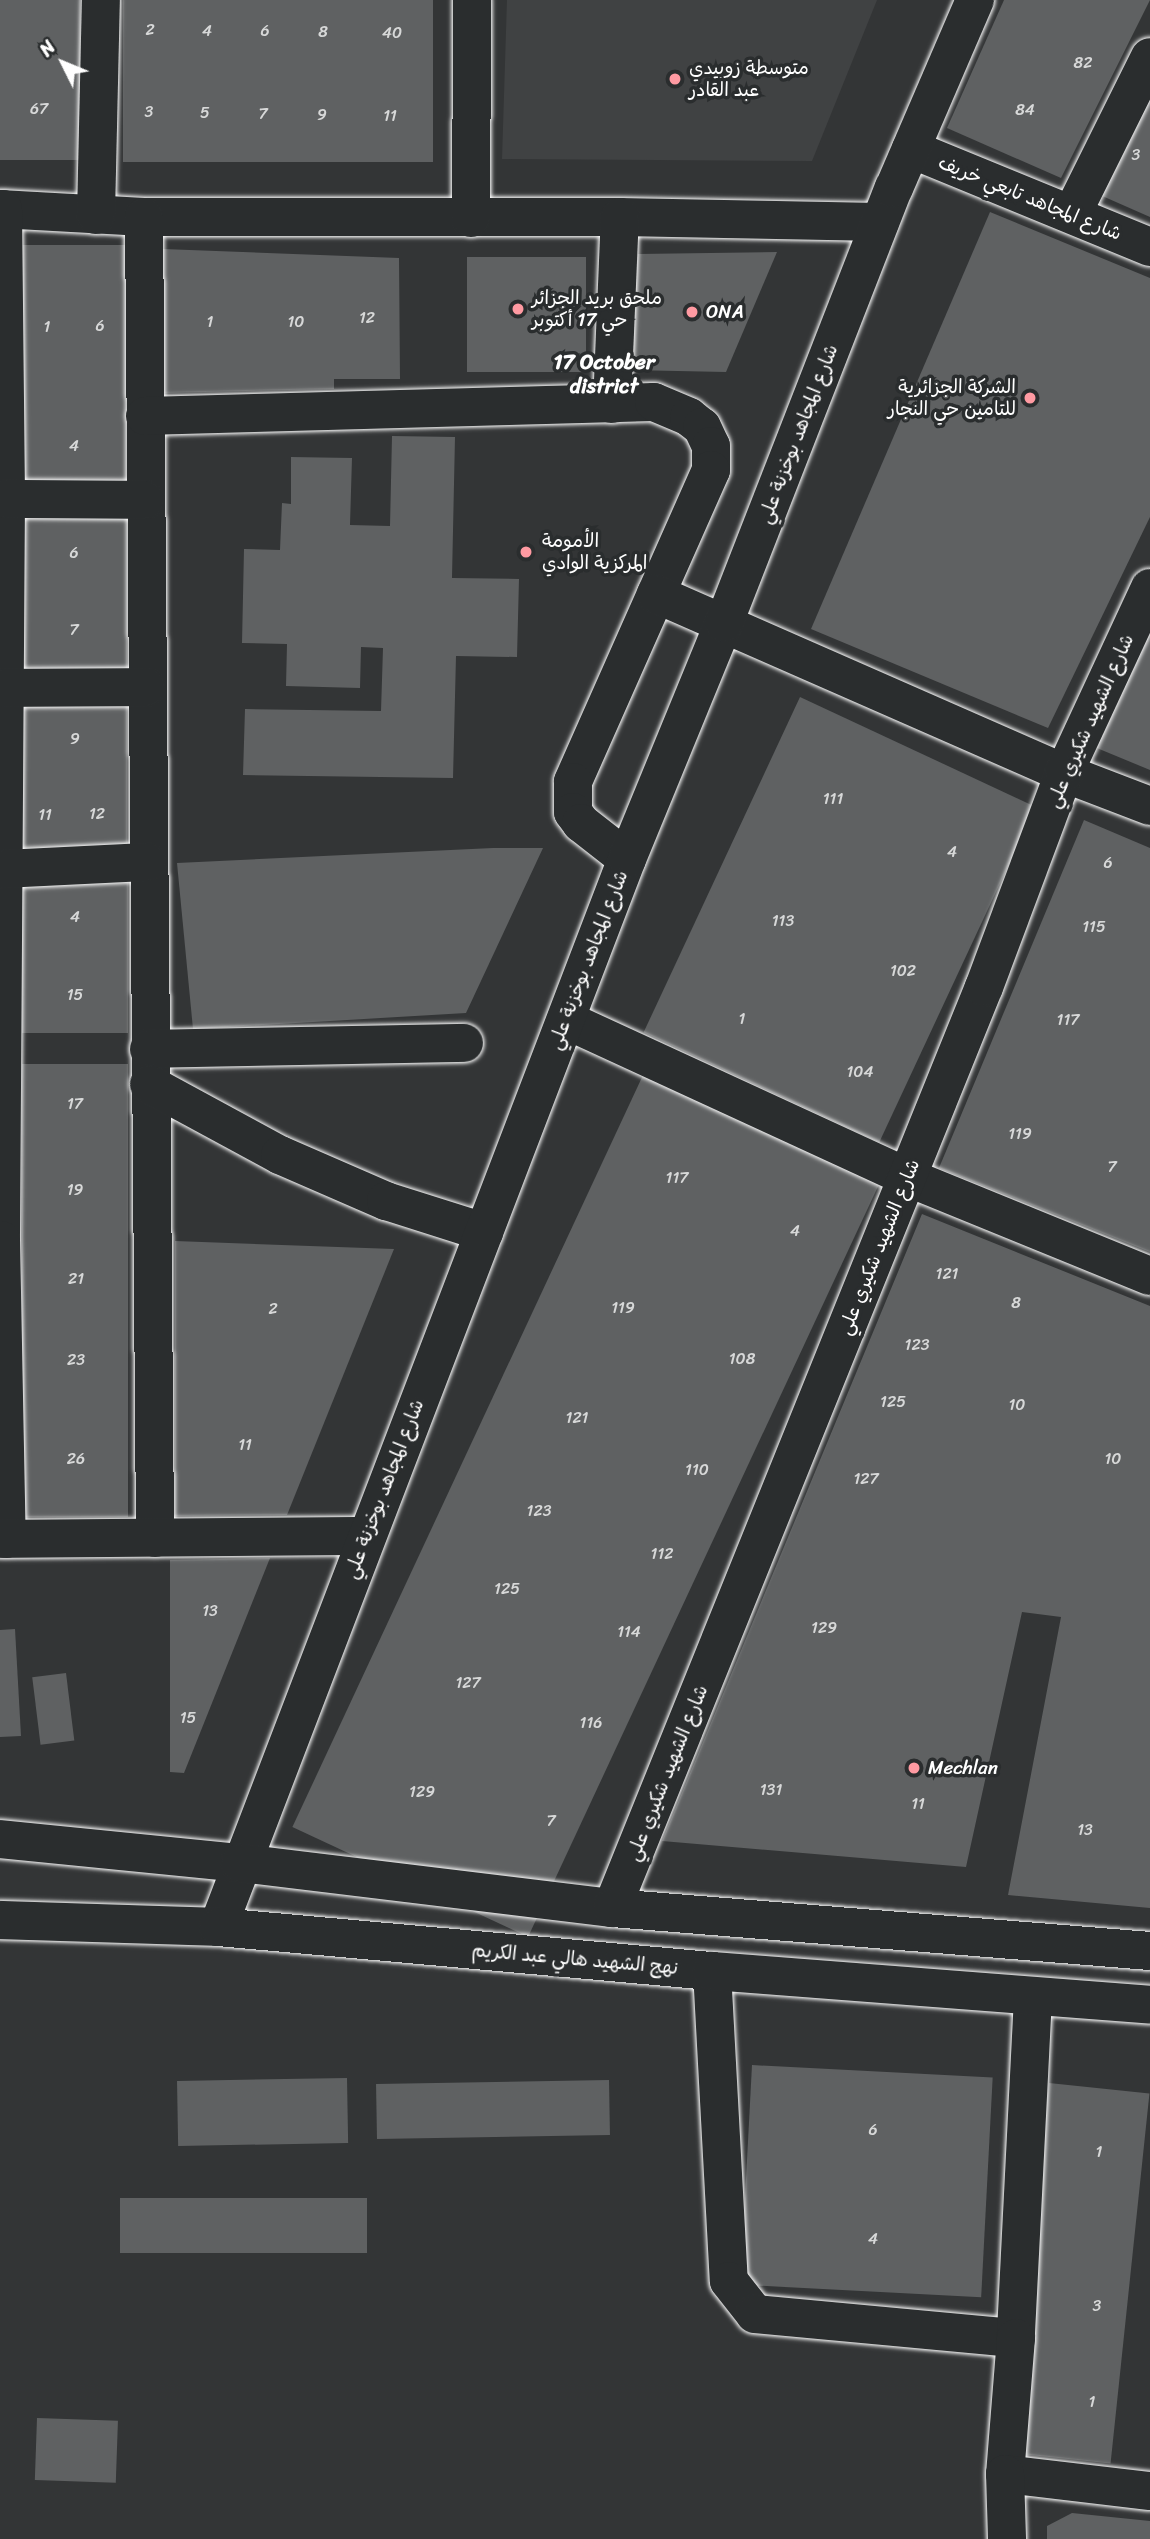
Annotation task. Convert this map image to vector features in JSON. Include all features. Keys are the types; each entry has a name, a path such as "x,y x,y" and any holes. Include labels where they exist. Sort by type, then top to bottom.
{"street":[{"path":"96,215 101,0"},
{"path":"471,218 472,0"},
{"name":"شارع المجاهد بوخزنة علي","path":"218,1927 240,1863 627,859 724,623 880,222 975,0"},
{"path":"1072,214 1150,57"},
{"name":"شارع المجاهد تابعي خريف","path":"911,149 1150,247"},
{"path":"366,1536 4,1539 1,1240 6,499 1,209 144,217 620,217 880,222"},
{"path":"144,217 147,862 155,1538"},
{"path":"612,404 620,217"},
{"path":"145,416 653,402 690,417 702,427 711,446 711,470 572,790 573,812 581,824 627,859"},
{"path":"6,499 145,500"},
{"name":"شارع الشهيد شكيري علي","path":"612,1908 984,987 1064,773 1150,588"},
{"path":"656,594 1064,773 1150,806"},
{"path":"4,688 146,687"},
{"path":"3,869 147,862"},
{"path":"566,1020 907,1177 1150,1276"},
{"path":"149,1067 464,1043"},
{"path":"149,1067 280,1155 386,1201 484,1232"},
{"path":"0,1839 240,1863 612,1908 1150,1951"},
{"name":"نهج الشهيد هالي عبد الكريم","path":"0,1920 218,1927 712,1971 1150,2005"},
{"path":"712,1971 729,2281 755,2314 1016,2338"},
{"path":"1007,2539 1005,2474 1016,2338 1033,1997"},
{"path":"1005,2474 1150,2491"}],"shaded area":[{"name":"متوسطة زوبيدي عبد القادر","path":"507,0 877,0 812,161 502,159"}],"building":[{"path":"0,0 80,0 80,160 0,160"},
{"path":"123,0 433,0 433,162 123,162"},
{"path":"1004,0 1150,0 1061,178 947,128"},
{"path":"1150,99 1150,217 1100,195"},
{"name":"الشركة الجزائرية للتامين حي النجار","path":"990,212 1150,278 1150,517 1048,728 811,629"},
{"path":"20,245 126,245 126,483 20,483"},
{"path":"163,249 399,258 400,379 334,379 334,389 163,393"},
{"name":"ONA","path":"777,252 726,372 629,370 638,254"},
{"path":"467,257 586,257 586,372 467,372"},
{"name":"الأمومة المركزية الوادي","path":"392,436 455,437 452,578 519,579 517,657 456,656 453,778 243,775 245,709 381,711 383,648 361,647 360,688 286,686 287,644 242,643 244,549 280,550 282,503 291,504 291,457 352,458 350,525 390,526"},
{"path":"21,514 127,514 127,669 21,669"},
{"path":"1150,628 1150,770 1092,746"},
{"path":"800,697 1036,807 879,1142 644,1032"},
{"path":"22,702 127,702 127,853 22,853"},
{"path":"1084,820 1150,848 1150,1252 939,1168"},
{"path":"543,848 466,1013 193,1029 177,863"},
{"path":"22,876 128,876 128,1033 22,1033"},
{"path":"22,1064 128,1064 128,1517 22,1517"},
{"path":"644,1073 880,1183 528,1937 292,1827"},
{"path":"922,1214 1150,1306 1150,1908 1008,1895 1061,1617 1022,1612 966,1867 662,1841"},
{"path":"175,1241 394,1249 287,1515 175,1516"},
{"path":"270,1558 184,1773 170,1772 170,1560"},
{"path":"15,1629 21,1736 0,1737 0,1630"},
{"path":"66,1673 74,1740 41,1745 32,1677"},
{"path":"752,2065 993,2078 981,2297 740,2285"},
{"path":"347,2078 348,2143 178,2146 177,2081"},
{"path":"609,2080 610,2135 377,2139 376,2084"},
{"path":"1049,2083 1149,2094 1111,2464 1010,2453"},
{"path":"120,2198 367,2198 367,2253 120,2253"},
{"path":"37,2418 118,2421 116,2483 35,2480"},
{"path":"1072,2513 1150,2521 1150,2539 1047,2539 1047,2526"}],"place":[{"name":"متوسطة زوبيدي عبد القادر","path":"675,79"},
{"name":"ملحق بريد الجزائر حي 17 أكتوبر","path":"518,309"},
{"name":"ONA","path":"692,312"},
{"name":"الشركة الجزائرية للتامين حي النجار","path":"1030,398"},
{"name":"الأمومة المركزية الوادي","path":"526,552"},
{"name":"Mechlan","path":"914,1768"}],"district":[{"name":"17 October district","path":"604,374"}]}
